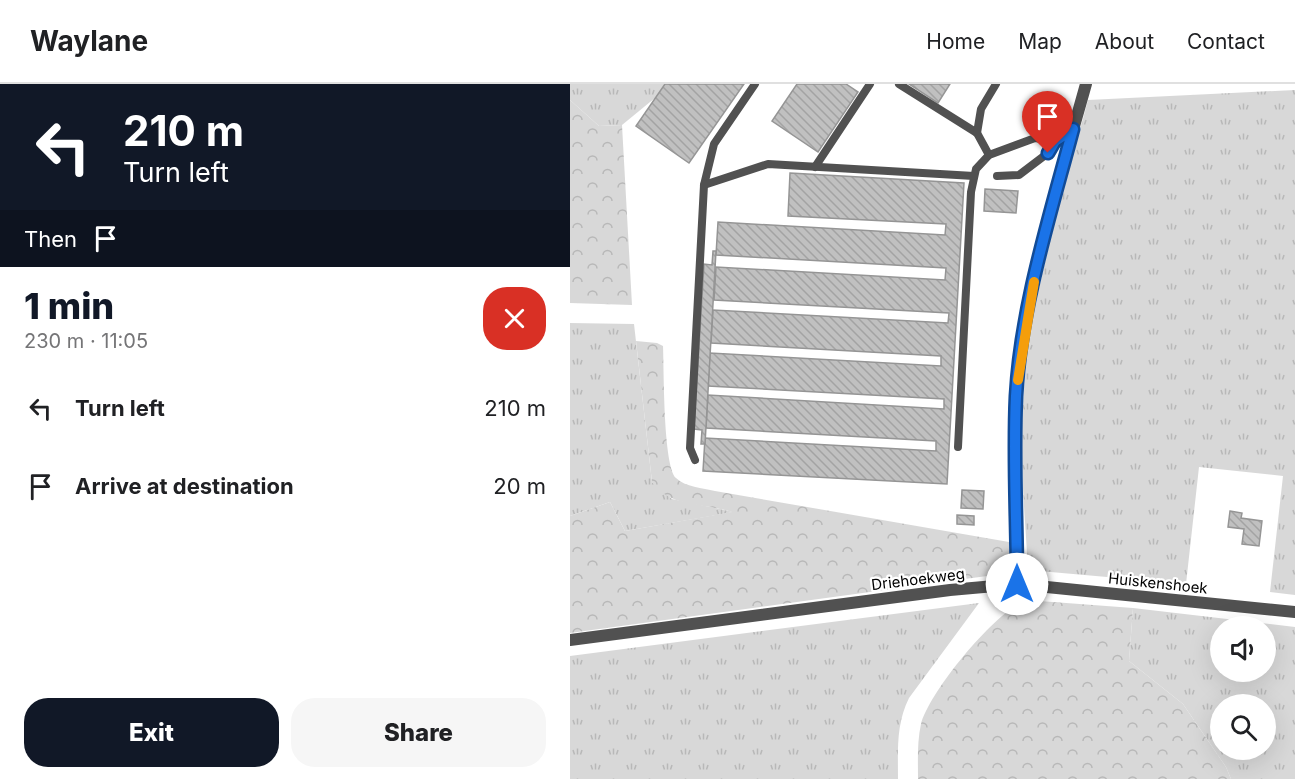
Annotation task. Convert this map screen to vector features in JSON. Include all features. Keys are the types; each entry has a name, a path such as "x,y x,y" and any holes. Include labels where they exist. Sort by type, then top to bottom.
{"street":[{"path":"1017,584 1016,396 1022,349 1033,286 1086,84"},
{"name":"Huiskenshoek","path":"1017,584 1295,612"},
{"name":"Driehoekweg","path":"570,640 950,590 1017,584"}],"lane":[{"path":"695,460 690,448 704,185 714,144 755,84"},
{"path":"815,167 870,84"},
{"path":"899,84 977,133 989,155"},
{"path":"977,133 981,109 996,84"},
{"path":"997,176 1019,175 1048,153 1055,141 1073,129"},
{"path":"958,447 971,192 976,169 989,155 1035,138 1055,141"},
{"path":"704,185 768,164 975,176"}],"green space":[{"path":"570,84 672,84 622,125 599,126 570,100"},
{"path":"1295,90 1295,595 1270,592 1283,476 1199,467 1186,584 1028,570 1022,444 1026,364 1039,287 1088,100"},
{"path":"570,100 599,126 622,125 632,305 570,303"},
{"path":"570,323 634,324 652,482 672,499 734,512 625,531 610,502 570,516"},
{"path":"636,341 657,343 663,346 666,437 672,470 680,481 715,491 1009,542 1009,573 570,633 570,516 610,502 625,531 732,512 678,501 659,490 652,482"},
{"path":"1026,600 1133,608 1129,661 1183,704 1210,744 1210,760 1221,760 1231,779 918,779 918,745 921,724 927,710 937,692 965,654 1013,607"},
{"path":"979,603 909,698 900,727 898,779 570,779 570,656"},
{"path":"1133,608 1210,617 1210,682 1276,682 1276,625 1295,627 1295,779 1231,779 1221,760 1276,760 1276,694 1210,694 1210,744 1183,704 1129,661"}],"building":[{"path":"665,84 744,84 689,163 636,126"},
{"path":"797,84 846,84 858,92 818,152 772,121"},
{"path":"909,84 950,84 938,103"},
{"path":"790,173 964,183 947,484 703,471 705,438 936,451 936,441 706,428 708,395 944,409 944,399 708,386 710,353 941,366 941,356 711,343 713,310 948,323 949,313 714,300 716,267 945,280 946,268 716,255 718,222 945,235 946,224 788,216"},
{"path":"985,189 1018,191 1016,213 984,211"},
{"path":"713,251 716,251 705,444 701,444 702,430 694,429 704,264 712,265"},
{"path":"962,490 984,491 983,509 961,508"},
{"path":"1230,511 1242,513 1241,518 1262,521 1259,546 1242,544 1244,529 1228,527"},
{"path":"957,515 974,516 974,525 957,524"}],"slow traffic":[{"path":"1018,380 1034,282"}],"route":[{"path":"1017,584 1016,396 1033,286 1073,129 1055,141 1048,153"}]}
